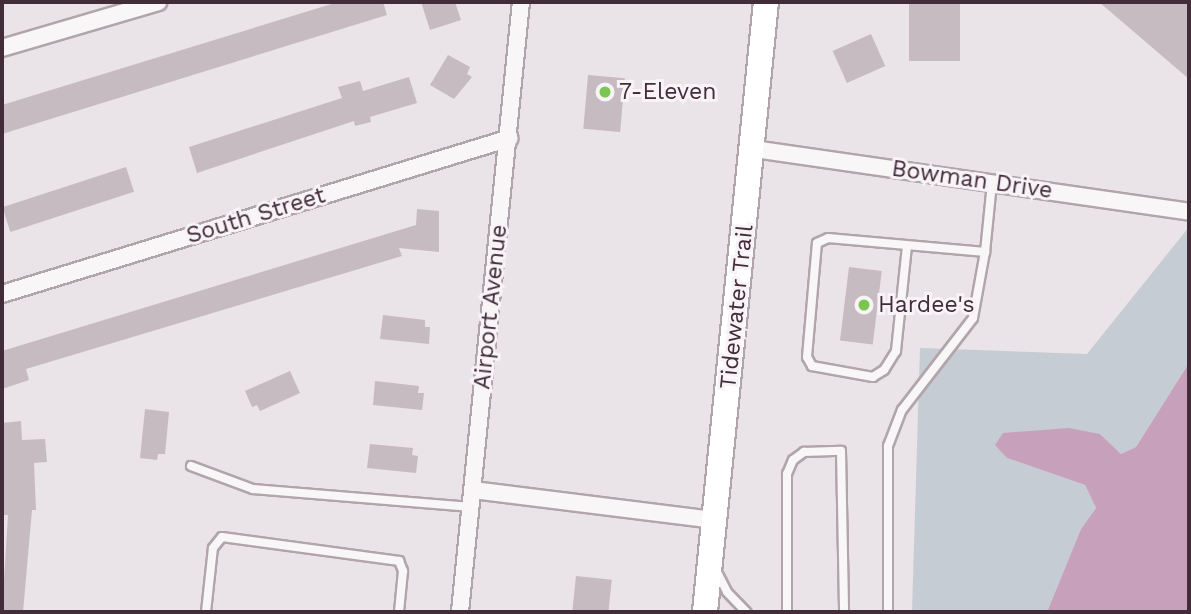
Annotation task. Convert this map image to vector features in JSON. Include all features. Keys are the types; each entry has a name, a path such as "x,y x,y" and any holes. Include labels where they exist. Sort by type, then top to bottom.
{"main road":[{"name":"Tidewater Trail","path":"705,612 754,149 766,2"}],"street":[{"path":"2,48 158,2"},
{"name":"Airport Avenue","path":"460,612 510,138 521,2"},
{"name":"South Street","path":"2,294 510,138"},
{"name":"Bowman Drive","path":"754,149 1189,212"},
{"path":"473,490 715,520"}],"lane":[{"path":"888,612 888,446 902,410 973,318 985,252 992,183"},
{"path":"906,246 896,351 884,370 873,377 812,366 807,357 817,243 828,238 985,252"},
{"path":"787,612 787,474 793,460 804,452 841,451 844,612"},
{"path":"191,466 253,489 471,507"},
{"path":"206,612 213,548 222,537 399,561 403,571 398,612"},
{"path":"710,559 727,592 746,612"}],"shaded area":[{"path":"1189,227 1189,363 1136,447 1121,454 1100,434 1007,458 1085,485 1096,508 1081,529 1047,612 912,612 920,348 1087,354"},
{"path":"1189,363 1189,612 1047,612 1081,529 1096,508 1085,485 1007,458 995,445 1003,433 1069,428 1100,434 1121,454 1136,447"}],"building":[{"path":"338,2 383,2 387,15 2,134 2,105"},
{"path":"421,2 455,2 461,20 430,30"},
{"path":"909,2 960,2 960,61 909,61"},
{"path":"1099,2 1189,2 1189,79"},
{"path":"871,34 885,66 847,83 833,51"},
{"path":"448,55 470,67 467,74 472,77 454,99 430,85"},
{"name":"7-Eleven","path":"588,75 625,78 620,132 583,129"},
{"path":"409,77 417,103 370,117 371,122 355,126 354,121 197,173 189,147 342,98 338,87 360,81 363,91"},
{"path":"126,167 134,192 10,232 2,207"},
{"path":"417,209 439,211 439,252 399,248 402,256 26,369 29,380 2,389 2,351 416,225"},
{"name":"Hardee's","path":"849,267 882,271 873,344 840,340"},
{"path":"383,315 425,320 425,327 430,327 429,344 380,339"},
{"path":"290,371 300,393 260,411 257,405 252,407 245,391"},
{"path":"375,381 419,386 418,393 424,393 422,410 373,405"},
{"path":"145,409 169,412 165,454 158,454 157,460 140,458"},
{"path":"21,421 22,440 45,439 47,462 34,463 36,510 32,510 23,612 2,612 8,515 2,515 2,423"},
{"path":"370,444 413,448 412,455 418,456 416,473 367,468"},
{"path":"576,576 612,580 608,612 572,612"}],"place":[{"name":"7-Eleven","path":"605,92"},
{"name":"Hardee's","path":"864,305"}]}
